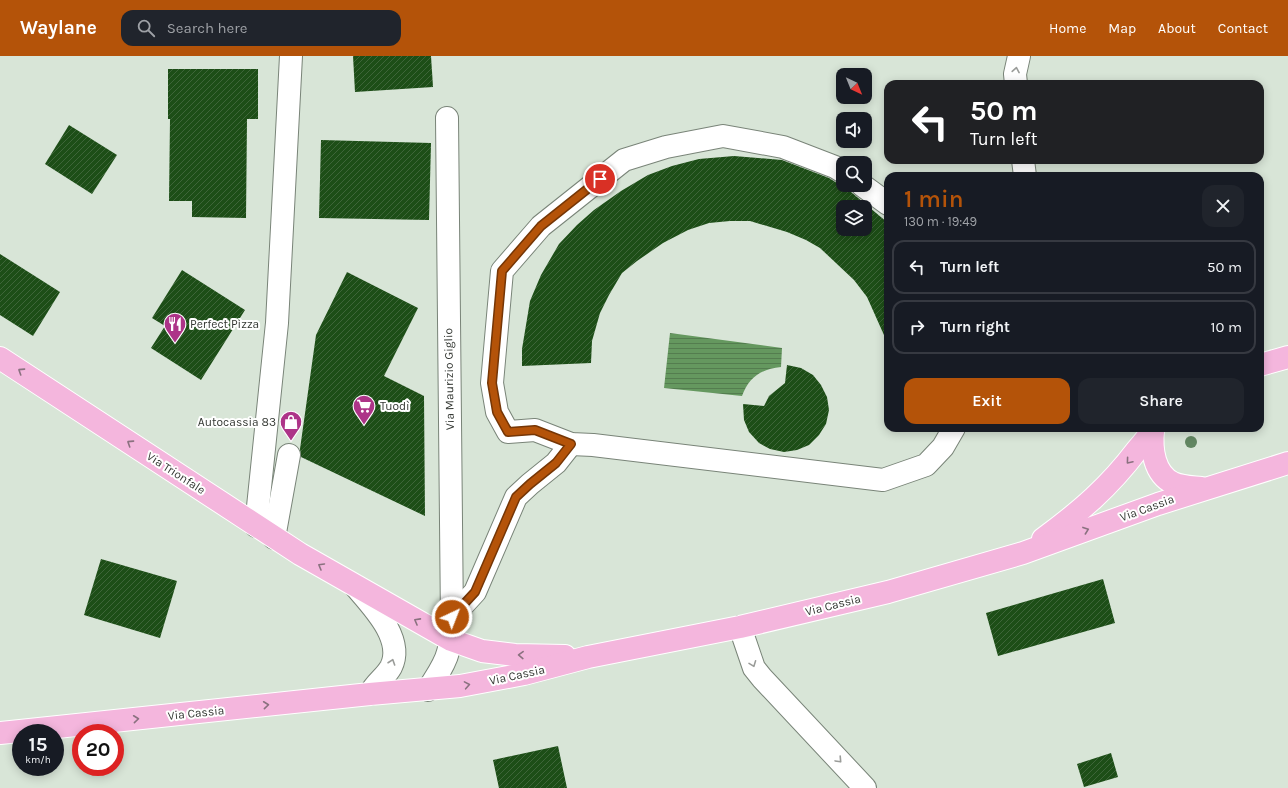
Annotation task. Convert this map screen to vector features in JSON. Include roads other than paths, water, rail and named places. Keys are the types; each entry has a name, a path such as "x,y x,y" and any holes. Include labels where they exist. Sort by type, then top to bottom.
{"main road":[{"path":"1264,364 1288,357"},
{"name":"Via Trionfale","path":"0,358 274,538 451,640 488,652 515,655 588,657"},
{"name":"Via Cassia","path":"1023,553 1070,519 1101,492 1152,432"},
{"name":"Via Cassia","path":"1154,432 1152,448 1156,464 1163,475 1171,482 1178,485 1204,489"},
{"name":"Via Cassia","path":"0,733 370,694 428,690 501,679 588,657 740,627 888,592 1023,553 1158,504 1288,463"}],"street":[{"path":"256,526 277,323 291,56"},
{"path":"1016,80 1015,74 1019,56"},
{"name":"Via Maurizio Giglio","path":"428,690 441,669 448,652 451,640 452,617 446,118"},
{"path":"836,168 784,147 723,136 666,147 624,160 541,226 502,271 492,383 497,412 508,432 535,430 571,444 592,444 883,480 926,465 943,447 952,432"},
{"path":"872,192 884,201"},
{"path":"452,617 475,592 516,497 556,463 571,444"},
{"path":"274,538 289,454"},
{"name":"Via Trionfale","path":"355,586 378,614 388,630 394,645 394,657 390,668 381,681 374,686 370,694"},
{"path":"740,627 754,668 865,788"}],"place":[{"name":"Perfect Pizza","path":"175,344"},
{"name":"Tuodì","path":"364,426"},
{"name":"Autocassia 83","path":"291,442"}]}
